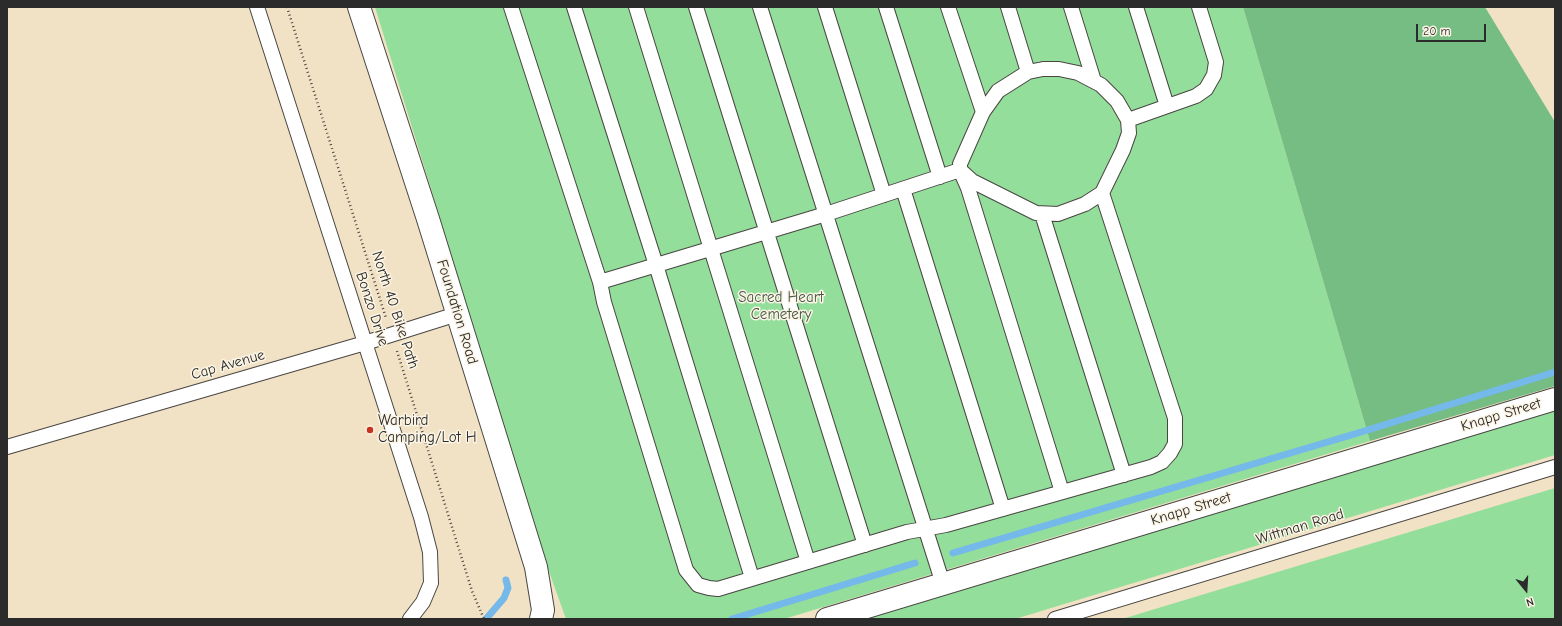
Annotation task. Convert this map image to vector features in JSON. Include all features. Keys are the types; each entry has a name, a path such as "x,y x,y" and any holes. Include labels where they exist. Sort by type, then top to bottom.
{"street":[{"name":"Foundation Road","path":"359,7 536,567 543,610 541,619"},
{"name":"Knapp Street","path":"827,619 1555,399"}],"lane":[{"name":"Bonzo Drive","path":"258,7 421,517 430,552 431,583 423,602 410,619"},
{"path":"511,7 600,282 606,309 686,570 698,585 718,589 907,532 946,525 1124,475 1162,462 1170,454 1175,444 1175,418 1102,193"},
{"path":"574,7 656,265 752,578"},
{"path":"636,7 808,562"},
{"path":"696,7 865,545"},
{"path":"760,7 943,584"},
{"path":"825,7 884,195"},
{"path":"886,7 940,177"},
{"path":"948,7 982,112"},
{"path":"1008,7 1028,72"},
{"path":"1071,7 1094,81"},
{"path":"1136,7 1167,106"},
{"path":"1128,120 1196,96 1206,89 1214,75 1216,62 1199,7"},
{"path":"960,170 972,181 1036,213 1058,214 1069,211 1085,204 1102,193 1123,150 1129,132 1128,120 1117,101 1101,85 1078,73 1060,69 1028,72 998,91 982,112 960,164 960,170 968,188 1062,492"},
{"path":"600,282 826,214 960,170"},
{"path":"903,189 1003,509"},
{"path":"1042,214 1124,475"},
{"name":"Cap Avenue","path":"7,448 365,343 457,314"},
{"name":"Wittman Road","path":"1055,619 1555,467"}],"path":[{"name":"North 40 Bike Path","path":"287,7 480,611 484,619"}],"green space":[{"name":"Sacred Heart Cemetery","path":"375,7 1243,7 1370,441 784,619 566,619 546,563"},
{"path":"1243,7 1485,7 1555,122 1555,386 1370,441"},
{"path":"1555,411 1555,455 1015,619 866,619"},
{"path":"1555,488 1555,619 1122,619"}],"waterway":[{"path":"953,553 1358,433 1555,372"},
{"path":"732,619 915,563"},
{"path":"486,619 504,598 508,588 506,580"}],"place":[{"name":"Warbird Camping/Lot H","path":"370,430"}]}
